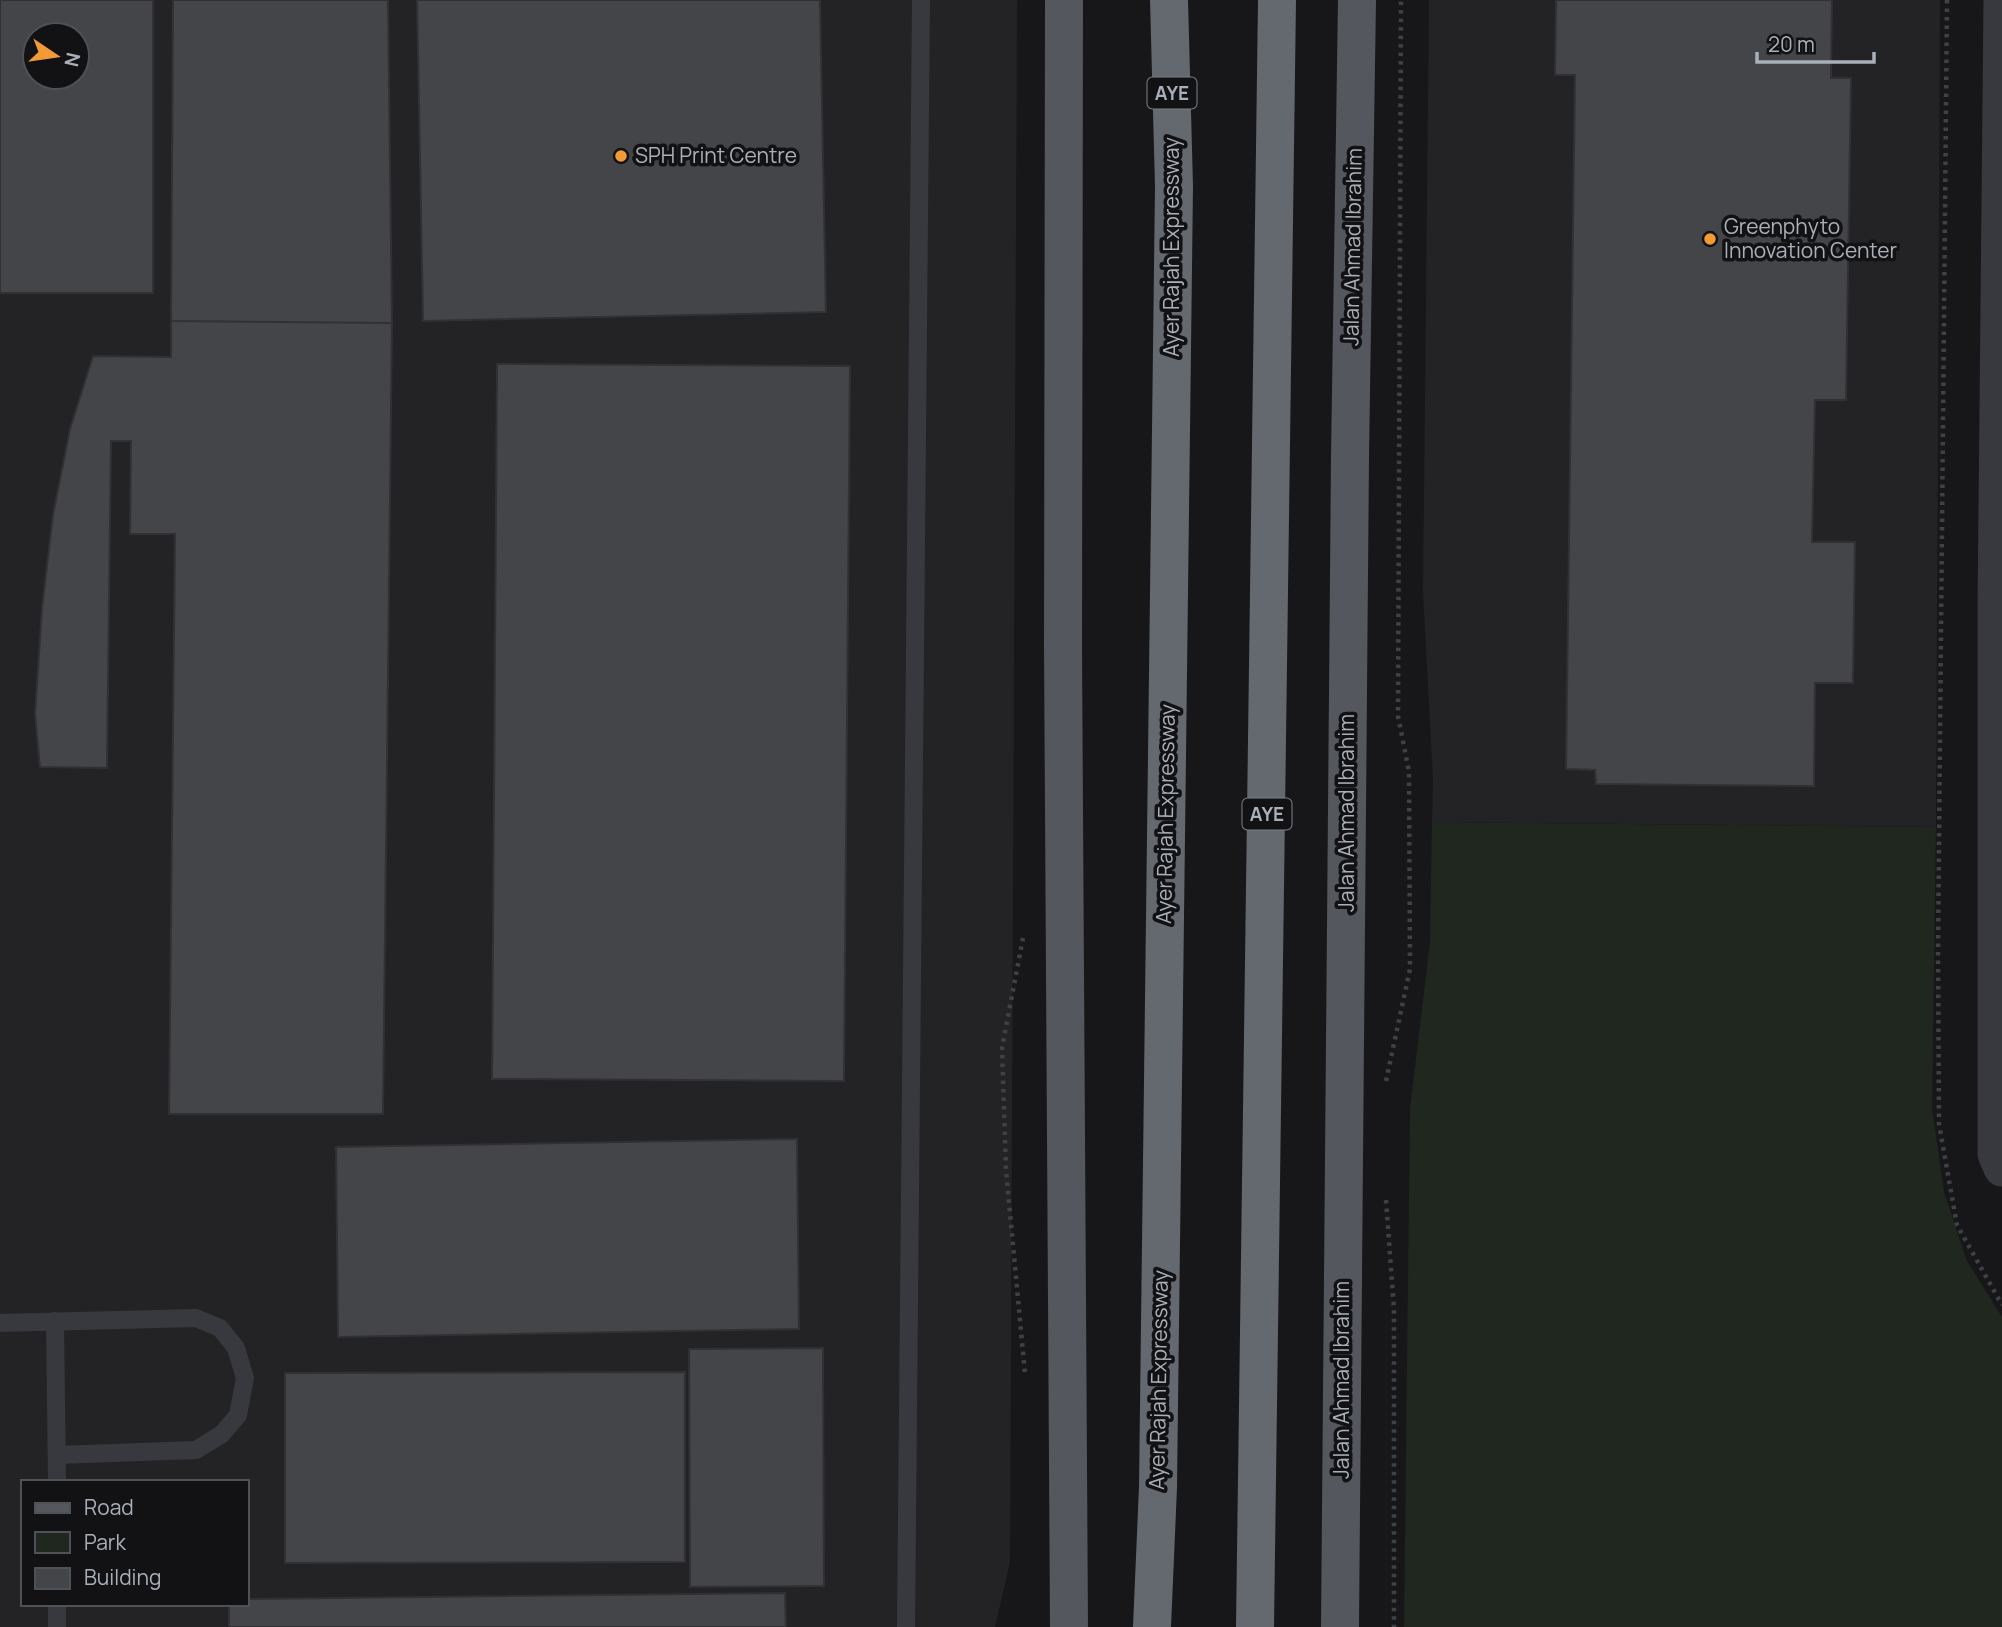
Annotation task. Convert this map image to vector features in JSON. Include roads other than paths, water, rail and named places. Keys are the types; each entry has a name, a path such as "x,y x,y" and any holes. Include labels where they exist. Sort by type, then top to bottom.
{"highway":[{"name":"Ayer Rajah Expressway","path":"1152,1627 1158,1488 1174,186 1169,0"},
{"name":"AYE","path":"1255,1627 1277,0"}],"main road":[{"path":"1064,0 1063,661 1069,1627"},
{"name":"Jalan Ahmad Ibrahim","path":"1340,1627 1357,0"}],"street":[{"path":"2002,0 1996,596 1996,1154 2002,1168"}],"lane":[{"path":"906,1627 920,0"},
{"path":"0,1323 196,1318 220,1328 236,1348 246,1378 238,1415 222,1434 196,1450 57,1455"},
{"path":"55,1321 57,1480"},
{"path":"57,1606 57,1627"}],"place":[{"name":"SPH Print Centre","path":"621,156"},
{"name":"Greenphyto Innovation Center","path":"1710,239"}]}
